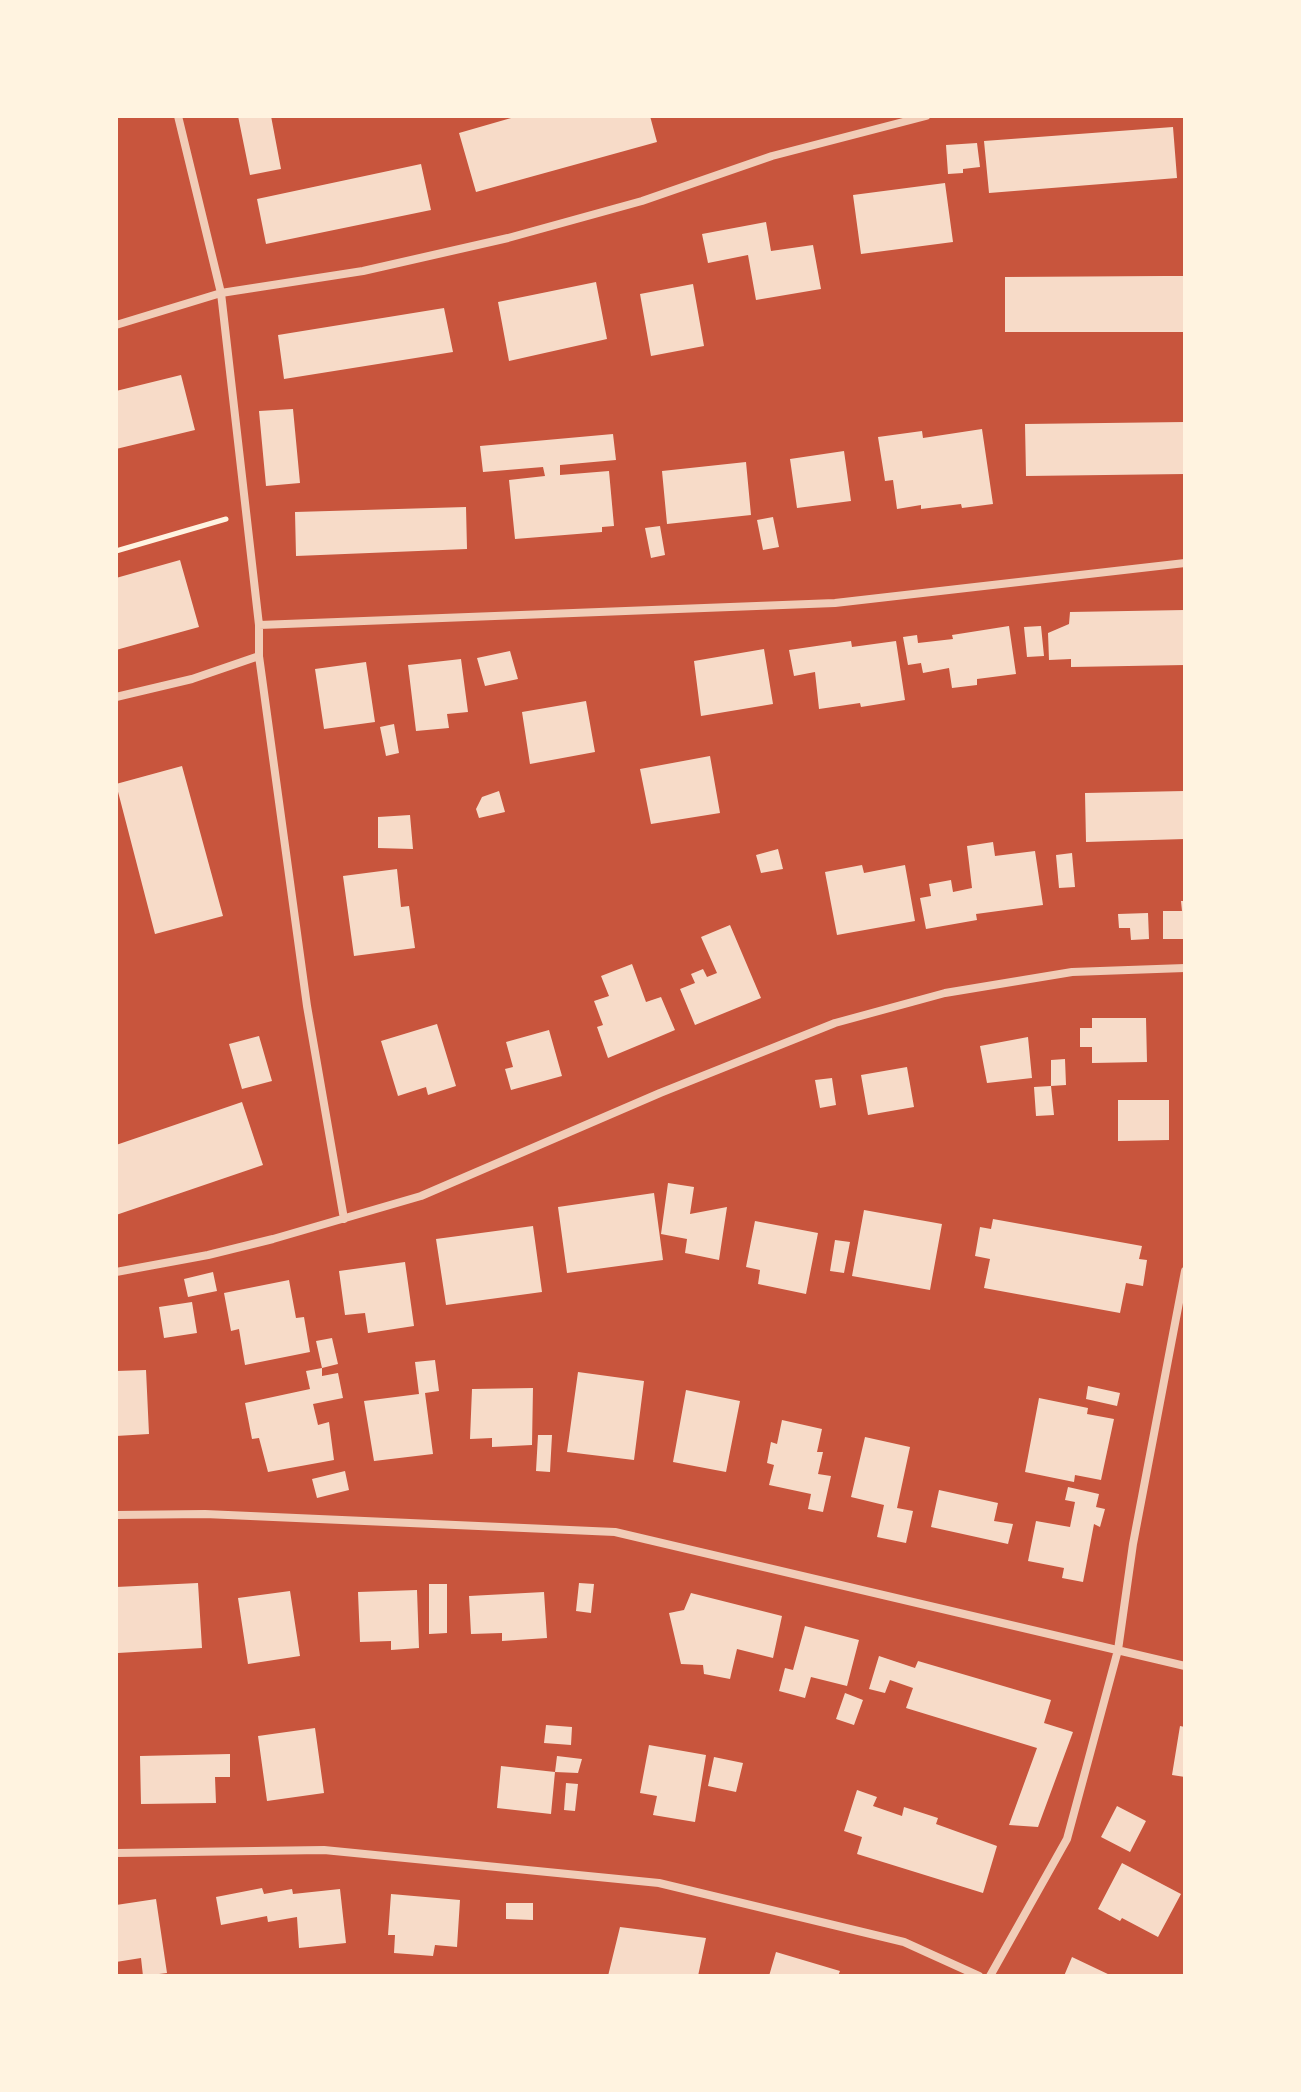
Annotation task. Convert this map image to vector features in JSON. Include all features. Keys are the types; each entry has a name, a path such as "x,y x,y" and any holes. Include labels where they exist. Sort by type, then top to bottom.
{"street":[{"path":"178,116 221,293 259,625 259,656 306,1001 344,1219"},
{"path":"116,325 221,293 363,271 508,238 642,201 772,156 926,116"},
{"path":"259,625 835,603 1185,563"},
{"path":"116,697 192,679 259,656"},
{"path":"116,1272 208,1255 421,1196 660,1093 835,1023 945,993 1058,974 1185,968"},
{"path":"990,1976 1067,1839 1118,1650 1133,1544 1185,1271"},
{"path":"116,1515 205,1514 615,1532 1185,1666"},
{"path":"116,1853 324,1850 659,1883 904,1942 979,1976"}],"path":[{"path":"116,551 246,513"}],"building":[{"path":"238,116 271,116 281,169 250,175"},
{"path":"518,116 650,116 657,142 476,192 459,133"},
{"path":"1173,127 1177,178 989,193 984,141"},
{"path":"977,143 980,167 948,174 946,145"},
{"path":"421,164 431,210 266,244 257,199"},
{"path":"945,183 953,242 861,254 853,195"},
{"path":"766,222 771,251 813,245 821,289 756,300 748,255 708,263 702,234"},
{"path":"1185,276 1185,332 1005,332 1005,277"},
{"path":"596,282 607,339 509,361 498,302"},
{"path":"693,284 704,346 651,356 640,294"},
{"path":"444,308 453,352 284,379 278,335"},
{"path":"181,375 195,430 116,449 116,391"},
{"path":"293,409 300,483 266,486 259,411"},
{"path":"1185,422 1185,474 1026,476 1025,424"},
{"path":"982,429 993,504 921,509 921,505 897,509 893,480 885,481 878,437 922,431 923,438"},
{"path":"613,434 616,460 560,465 560,475 609,471 614,526 602,527 602,532 515,539 509,480 545,476 543,467 483,472 480,446"},
{"path":"844,451 851,501 797,508 790,459"},
{"path":"746,462 751,515 667,524 662,471"},
{"path":"466,507 467,549 296,556 295,512"},
{"path":"773,517 779,547 763,550 757,520"},
{"path":"660,526 665,555 651,558 645,528"},
{"path":"180,560 199,627 116,650 116,578"},
{"path":"1185,610 1185,665 1071,667 1071,659 1049,660 1048,633 1069,624 1070,612"},
{"path":"1009,626 1016,674 977,679 977,685 952,688 949,668 923,673 921,663 908,665 903,637 917,635 918,643 953,639 952,635"},
{"path":"1041,626 1044,656 1027,657 1024,627"},
{"path":"851,641 852,647 896,641 905,700 819,709 815,672 794,676 789,650"},
{"path":"764,649 773,704 701,716 694,661"},
{"path":"510,651 518,679 485,686 477,658"},
{"path":"461,659 468,712 447,714 449,728 416,731 408,665"},
{"path":"366,662 375,722 324,729 315,669"},
{"path":"586,701 595,752 530,764 522,712"},
{"path":"394,724 399,753 386,756 380,727"},
{"path":"710,756 720,813 651,824 640,769"},
{"path":"182,766 223,916 155,934 116,784"},
{"path":"499,791 505,812 479,818 476,809 482,797"},
{"path":"1185,791 1185,839 1086,842 1085,793"},
{"path":"410,815 413,849 378,848 378,817"},
{"path":"993,842 995,856 1035,851 1043,905 976,914 977,920 926,929 920,898 931,896 929,884 951,880 953,892 972,888 967,846"},
{"path":"778,849 783,869 761,873 756,855"},
{"path":"1072,853 1075,887 1059,888 1056,855"},
{"path":"862,865 864,873 905,865 915,921 837,935 825,872"},
{"path":"397,869 401,907 409,906 415,948 354,956 343,876"},
{"path":"1181,901 1185,901 1185,939 1163,939 1163,911 1182,911"},
{"path":"1148,913 1149,939 1131,940 1130,928 1119,928 1118,914"},
{"path":"730,925 761,998 695,1025 680,989 695,983 691,974 703,969 707,977 717,973 701,937"},
{"path":"632,964 646,1002 661,997 675,1030 608,1058 597,1027 603,1025 594,1001 609,996 601,976"},
{"path":"1092,1018 1146,1018 1147,1062 1092,1063 1092,1047 1080,1047 1080,1028 1092,1028"},
{"path":"437,1024 456,1086 428,1095 426,1087 398,1096 381,1041"},
{"path":"549,1030 562,1076 511,1090 505,1069 513,1067 506,1042"},
{"path":"259,1036 272,1081 242,1089 229,1044"},
{"path":"1028,1037 1032,1078 987,1083 980,1046"},
{"path":"1065,1059 1066,1085 1051,1086 1051,1060"},
{"path":"907,1067 914,1107 868,1115 861,1075"},
{"path":"832,1078 836,1105 820,1108 815,1080"},
{"path":"1051,1086 1054,1115 1036,1116 1034,1087"},
{"path":"1118,1100 1169,1100 1169,1140 1118,1141"},
{"path":"242,1102 263,1165 116,1215 116,1145"},
{"path":"668,1183 694,1187 690,1214 727,1207 719,1260 685,1253 687,1239 661,1234"},
{"path":"654,1193 663,1260 567,1273 558,1207"},
{"path":"864,1210 942,1224 930,1290 852,1276"},
{"path":"993,1219 1142,1246 1139,1259 1147,1260 1143,1286 1126,1283 1120,1313 984,1288 990,1259 975,1256 980,1227 991,1229"},
{"path":"755,1221 818,1233 806,1294 758,1284 760,1270 746,1267"},
{"path":"533,1226 542,1292 446,1305 436,1239"},
{"path":"835,1240 850,1242 844,1273 830,1271"},
{"path":"405,1262 414,1326 368,1333 365,1313 345,1315 339,1271"},
{"path":"213,1272 217,1291 188,1297 184,1279"},
{"path":"289,1280 296,1318 304,1317 310,1352 245,1365 239,1329 231,1331 224,1293"},
{"path":"192,1302 197,1333 164,1338 159,1307"},
{"path":"332,1338 338,1364 322,1368 316,1341"},
{"path":"435,1360 439,1391 425,1393 433,1454 374,1461 364,1401 419,1394 415,1362"},
{"path":"322,1368 322,1376 338,1373 343,1398 313,1404 318,1425 329,1422 334,1460 268,1472 259,1438 252,1439 245,1403 310,1389 306,1371"},
{"path":"146,1370 149,1434 116,1436 116,1371"},
{"path":"578,1372 644,1381 634,1460 567,1452"},
{"path":"1088,1386 1120,1393 1117,1406 1086,1399"},
{"path":"533,1388 532,1445 492,1447 492,1438 470,1439 472,1389"},
{"path":"686,1390 740,1401 726,1472 673,1462"},
{"path":"1039,1398 1088,1408 1087,1414 1114,1419 1101,1480 1075,1475 1074,1482 1025,1472"},
{"path":"782,1420 822,1429 817,1452 823,1452 818,1474 831,1476 823,1512 808,1509 811,1494 769,1485 774,1465 767,1463 771,1442 777,1444"},
{"path":"538,1435 552,1435 550,1472 536,1471"},
{"path":"865,1437 910,1447 897,1508 913,1511 906,1543 877,1537 884,1505 851,1497"},
{"path":"345,1471 349,1490 317,1498 312,1479"},
{"path":"1068,1487 1099,1494 1096,1507 1105,1509 1100,1527 1094,1524 1083,1582 1062,1578 1064,1568 1028,1561 1036,1521 1070,1527 1075,1502 1065,1500"},
{"path":"939,1490 998,1503 994,1521 1013,1524 1008,1544 931,1527"},
{"path":"198,1583 202,1648 118,1653 116,1587"},
{"path":"579,1583 594,1584 591,1613 576,1611"},
{"path":"429,1584 447,1584 447,1633 429,1634"},
{"path":"417,1590 419,1648 391,1650 391,1641 360,1642 358,1592"},
{"path":"290,1591 300,1656 248,1664 238,1598"},
{"path":"544,1592 547,1638 502,1641 502,1633 471,1634 469,1596"},
{"path":"691,1593 782,1616 773,1658 737,1649 730,1679 704,1674 703,1665 681,1664 669,1613 684,1610"},
{"path":"805,1626 859,1640 847,1686 811,1677 805,1698 779,1691 785,1668 793,1670"},
{"path":"879,1656 915,1668 918,1661 1051,1700 1044,1723 1073,1732 1038,1827 1009,1825 1037,1748 906,1708 913,1688 890,1680 885,1693 869,1689"},
{"path":"845,1693 863,1700 854,1725 836,1719"},
{"path":"546,1725 572,1727 571,1745 544,1743"},
{"path":"1180,1726 1185,1727 1185,1777 1172,1775"},
{"path":"315,1728 324,1793 267,1801 258,1736"},
{"path":"649,1745 706,1755 695,1822 653,1815 657,1796 640,1793"},
{"path":"230,1754 230,1777 215,1777 216,1803 141,1804 140,1756"},
{"path":"557,1756 582,1759 578,1773 555,1772"},
{"path":"714,1757 743,1763 736,1792 708,1786"},
{"path":"501,1766 555,1772 551,1814 497,1808"},
{"path":"566,1783 578,1784 575,1811 564,1810"},
{"path":"857,1790 877,1797 873,1806 902,1816 904,1807 938,1818 936,1824 997,1846 983,1893 857,1854 862,1837 844,1831"},
{"path":"1117,1806 1146,1821 1130,1852 1101,1837"},
{"path":"1122,1863 1181,1894 1158,1937 1098,1909"},
{"path":"262,1888 264,1894 292,1889 293,1894 340,1889 346,1943 299,1948 297,1917 268,1922 267,1916 221,1925 216,1897"},
{"path":"391,1894 460,1900 457,1947 435,1945 433,1956 394,1953 395,1935 388,1935"},
{"path":"156,1899 167,1973 143,1976 141,1958 116,1962 116,1905"},
{"path":"506,1903 533,1903 533,1920 506,1919"},
{"path":"620,1927 706,1938 698,1976 608,1976"},
{"path":"776,1952 840,1971 838,1976 769,1976"},
{"path":"1072,1957 1112,1976 1064,1976"}]}
